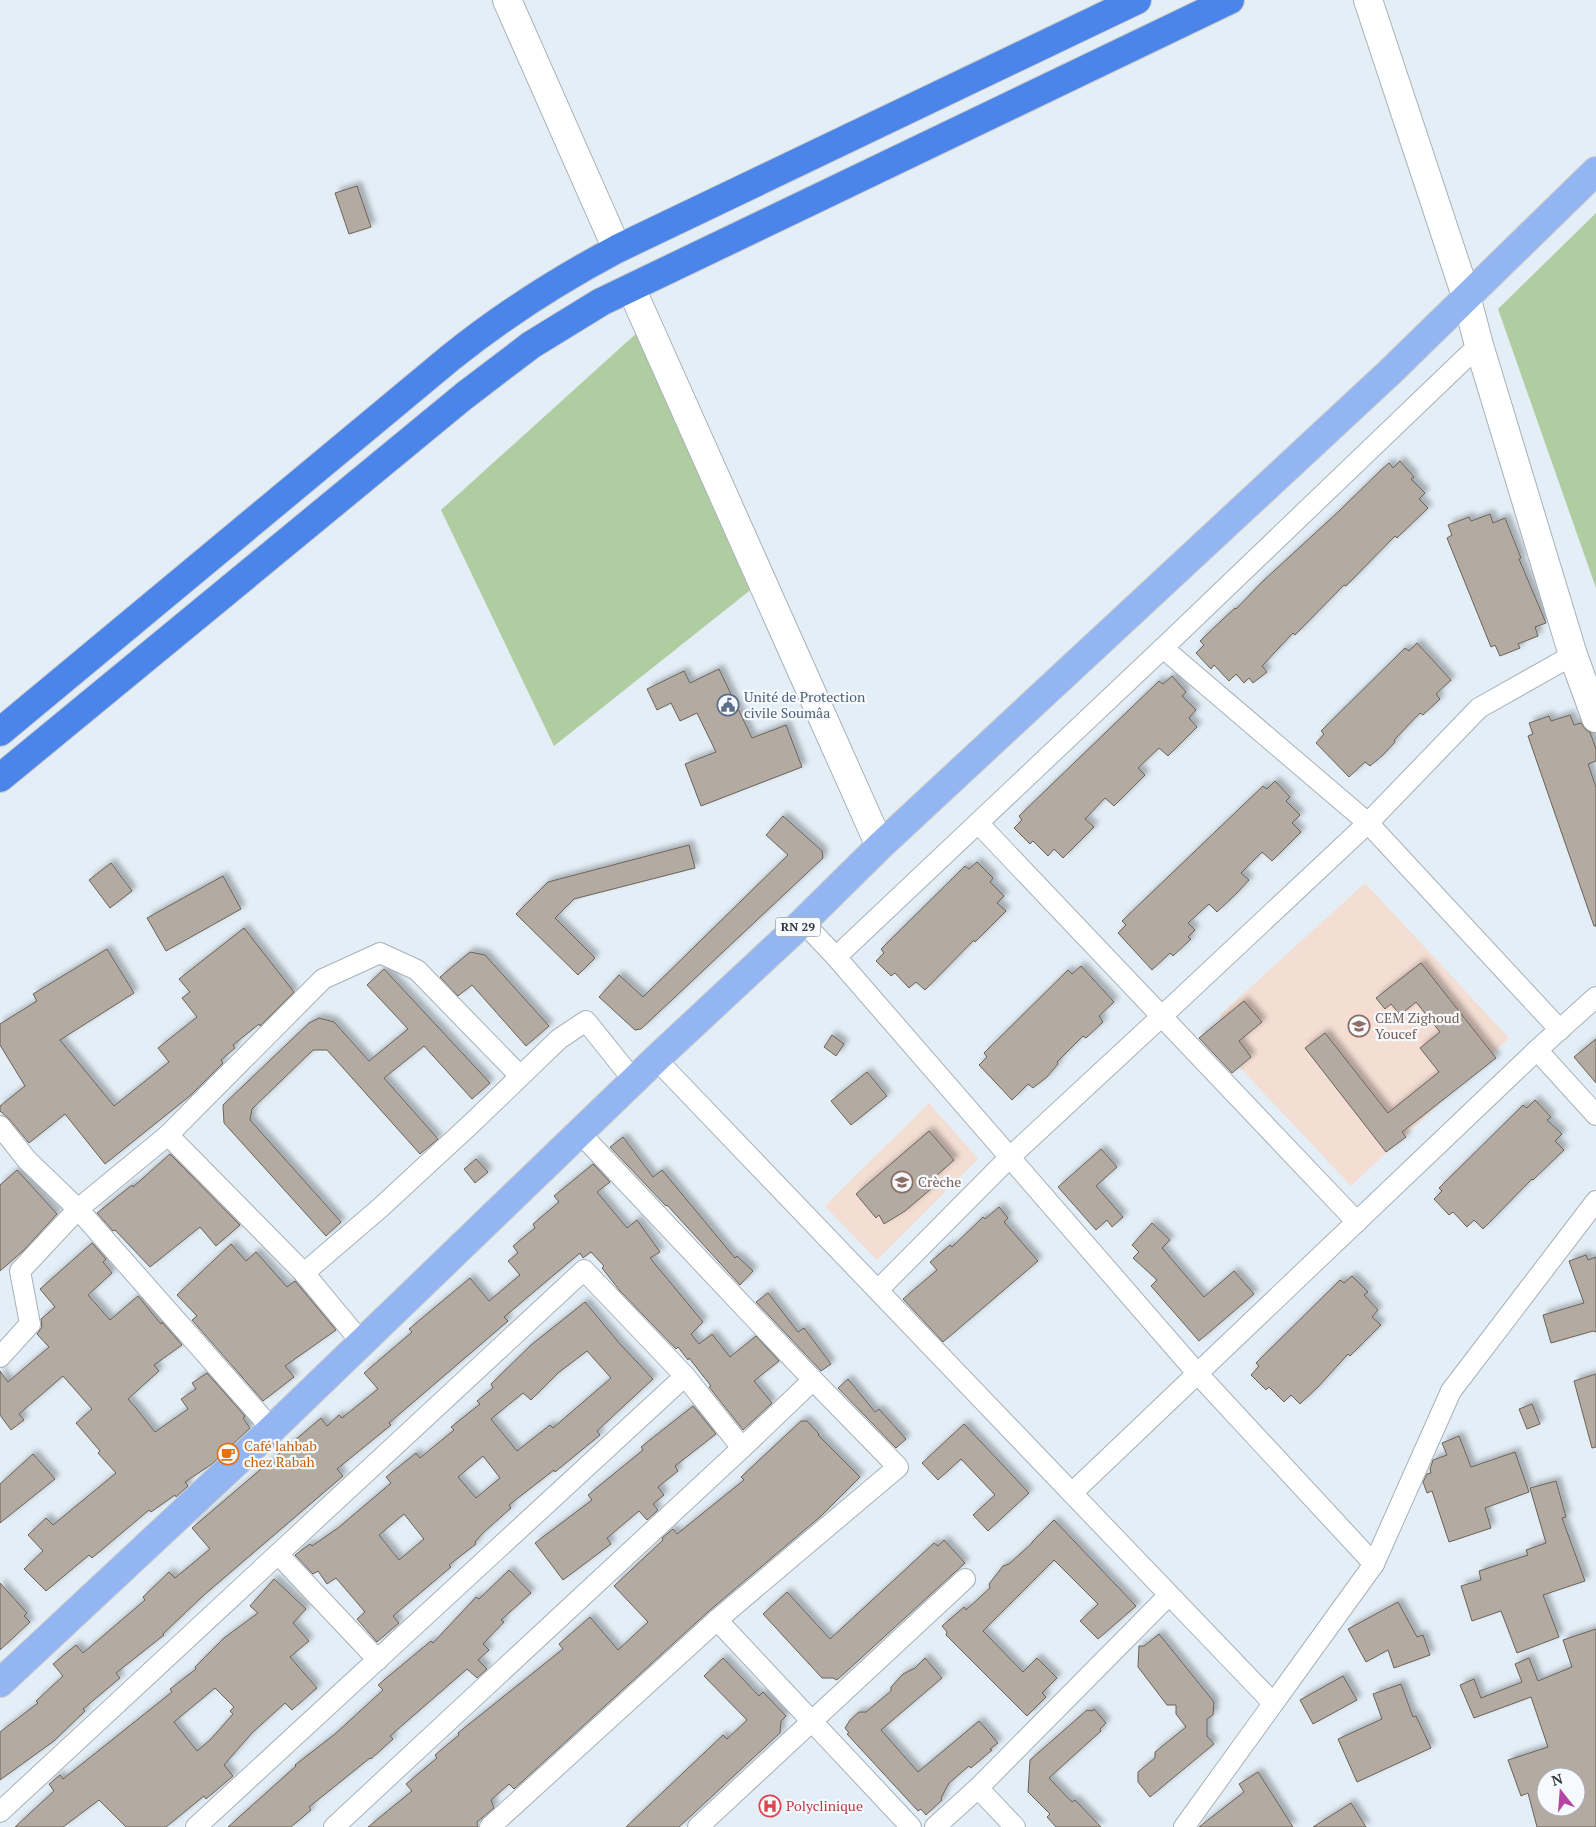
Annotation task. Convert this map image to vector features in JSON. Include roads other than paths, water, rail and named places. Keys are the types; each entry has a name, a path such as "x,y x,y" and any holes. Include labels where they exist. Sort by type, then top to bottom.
{"highway":[{"path":"0,732 482,333 548,288 616,250 1137,0"},
{"path":"0,778 464,396 562,324 601,302 1230,0"}],"main road":[{"path":"507,0 616,250"},
{"path":"1368,0 1466,296 1478,345 1573,655 1596,718"},
{"name":"RN 29","path":"0,1683 272,1429 656,1059 803,922 880,846 1390,372 1596,170"},
{"path":"631,288 880,846"}],"street":[{"path":"836,957 1163,648 1478,345"},
{"path":"1163,648 1368,823 1560,1030"},
{"path":"878,1290 1010,1157 1368,823 1479,708 1573,655"},
{"path":"978,823 1161,1018 1357,1222"},
{"path":"803,922 836,957 1197,1374 1374,1564"},
{"path":"0,1357 30,1324 20,1271 78,1209 168,1135 323,979 380,953 417,970 520,1076"},
{"path":"1072,1493 1537,1050 1596,997"},
{"path":"304,1273 380,1208 559,1039 586,1021 634,1081"},
{"path":"1537,1050 1596,1115"},
{"path":"656,1059 1273,1703"},
{"path":"0,1126 27,1160 78,1209 272,1429"},
{"path":"491,1827 717,1620 898,1467 813,1380 580,1133"},
{"path":"168,1135 304,1273 362,1343"},
{"path":"1184,1827 1374,1564 1451,1391 1596,1201"},
{"path":"0,1812 584,1270 685,1376 742,1448"},
{"path":"196,1827 685,1376"},
{"path":"334,1827 813,1380"},
{"path":"278,1554 378,1660"},
{"path":"698,1827 965,1579"},
{"path":"935,1827 978,1788 1169,1594"},
{"path":"717,1620 811,1722 912,1827"},
{"path":"978,1788 1015,1827"}],"place":[{"name":"Unité de Protection civile Soumâa","path":"728,705"},
{"name":"CEM Zighoud Youcef","path":"1359,1026"},
{"name":"Crèche","path":"902,1182"},
{"name":"Café lahbab chez Rabah","path":"228,1454"},
{"name":"Polyclinique","path":"770,1806"}]}
